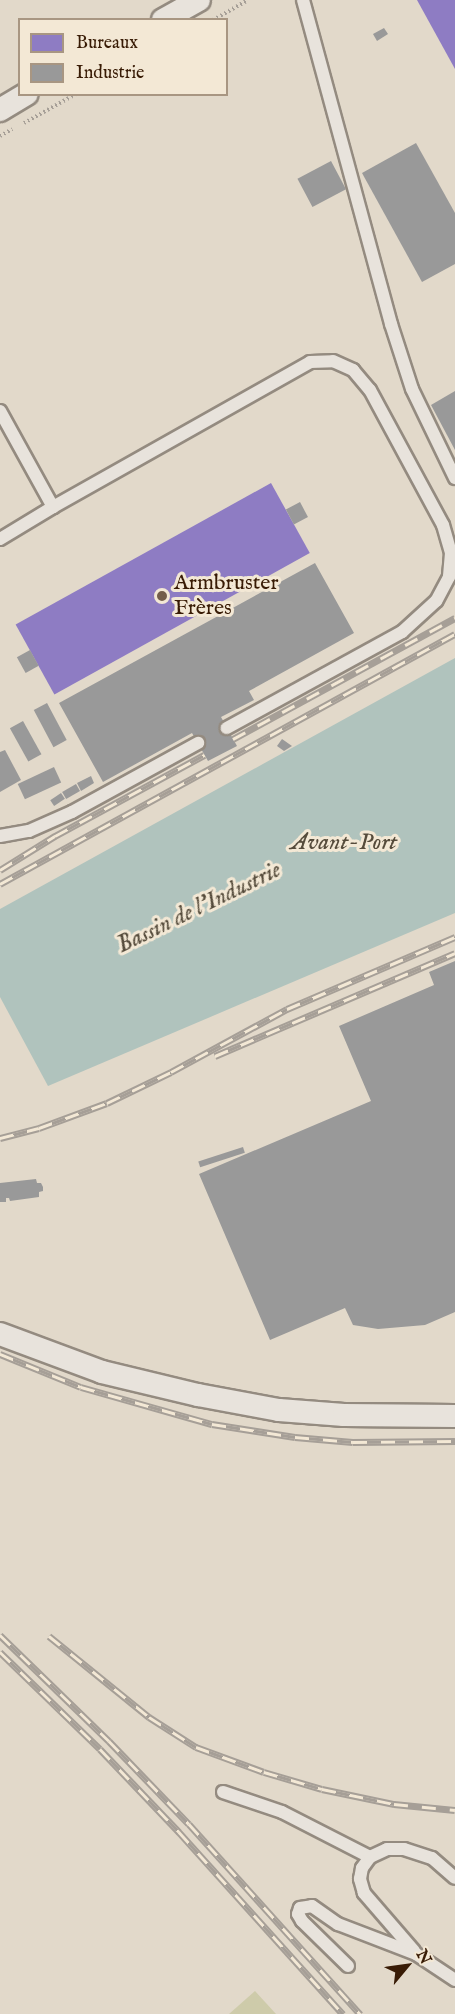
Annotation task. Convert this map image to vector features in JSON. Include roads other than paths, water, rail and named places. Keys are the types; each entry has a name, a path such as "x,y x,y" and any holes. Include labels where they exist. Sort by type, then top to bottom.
{"street":[{"path":"167,18 199,0"},
{"path":"0,110 24,96"},
{"path":"0,1334 102,1372 198,1395 279,1410 344,1415 455,1416"}],"lane":[{"path":"303,0 391,324 412,389 455,478"},
{"path":"0,539 310,362 333,361 353,370 370,390 444,525 451,553 449,577 436,601 402,632 226,728"},
{"path":"0,411 53,507"},
{"path":"0,836 29,831 72,812 198,743"},
{"path":"223,1792 282,1812 370,1857"},
{"path":"416,1954 364,1893 360,1879 362,1868 370,1857 387,1849 404,1848 432,1858 455,1878"},
{"path":"348,1966 302,1921 298,1914 300,1908 312,1906 338,1924 416,1954 455,1980"}],"water":[{"name":"Avant-Port","path":"455,658 455,913 48,1086 0,997 0,909"}],"railway":[{"path":"233,739 455,618"},
{"path":"0,884 455,634"},
{"path":"0,870 55,836 204,755"},
{"path":"0,1138 39,1128 107,1103 171,1072 287,1009 455,937"},
{"path":"215,1056 455,953"},
{"path":"0,1354 81,1387 212,1424 295,1437 353,1442 455,1441"},
{"path":"0,1635 109,1741 189,1824 360,2014"},
{"path":"49,1636 149,1717 196,1747 264,1772 322,1789 394,1804 455,1810"},
{"path":"0,1652 100,1749 179,1832 343,2014"}],"place":[{"name":"Armbruster Frères","path":"162,596"}],"water label":[{"name":"Bassin de l'Industrie","path":"199,908"}]}
